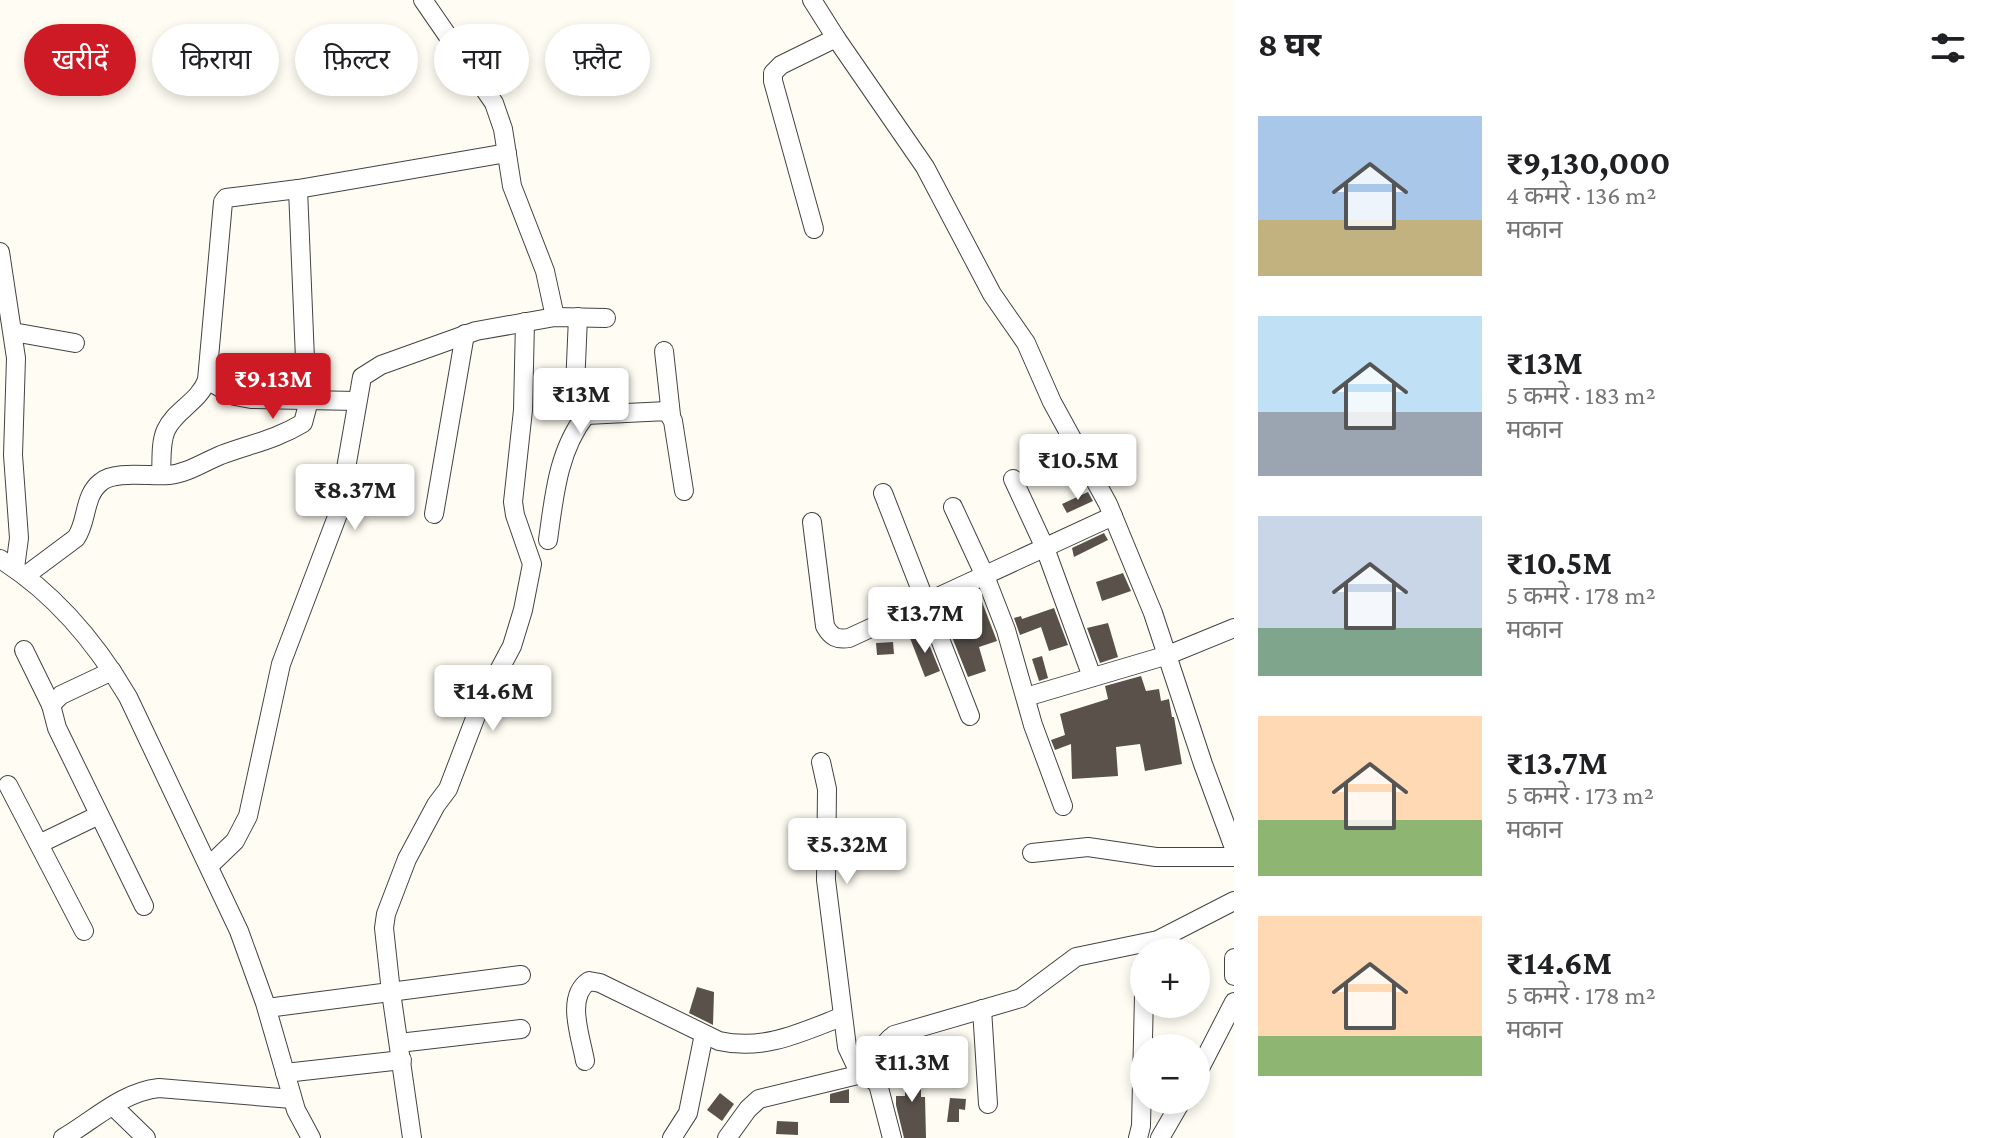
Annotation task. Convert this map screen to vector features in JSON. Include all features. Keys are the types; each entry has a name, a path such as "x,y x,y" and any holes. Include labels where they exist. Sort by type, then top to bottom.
{"street":[{"path":"423,0 494,103 501,122 518,206 545,271 555,317"},
{"path":"812,0 925,167 992,294 1026,343 1052,402 1113,516 1168,655 1234,848"},
{"path":"814,229 773,73 781,65 836,38"},
{"path":"161,475 165,431 199,396 207,380 223,202 232,195 298,189 507,153"},
{"path":"13,568 76,538 88,501 101,482 116,477 183,472 224,454 275,438 303,423 306,401 298,189"},
{"path":"0,252 13,332 16,378 7,454 19,520 13,568"},
{"path":"209,866 235,841 248,816 281,664 338,514 360,383 367,372 465,334 555,317 606,318"},
{"path":"578,317 574,410 586,415 661,410 671,415"},
{"path":"412,1138 384,928 386,914 407,859 448,789 479,708 508,654 531,574 532,564 513,502 523,410 525,322"},
{"path":"13,332 75,343"},
{"path":"434,514 465,334"},
{"path":"664,351 684,491"},
{"path":"207,380 235,396 251,399 357,401"},
{"path":"548,540 563,462 586,415"},
{"path":"1013,479 1045,548 1092,677"},
{"path":"883,493 970,716"},
{"path":"953,507 1006,630 1033,725 1063,806"},
{"path":"812,522 825,626 834,638 849,638 1113,516"},
{"path":"13,568 79,628 112,671 147,734 239,931 267,1008 292,1099 311,1138"},
{"path":"1026,697 1168,655 1234,628"},
{"path":"24,650 51,705 57,728 144,906"},
{"path":"51,705 61,695 112,671"},
{"path":"821,762 827,789 826,880 841,1017 850,1058 878,1084 892,1138"},
{"path":"8,785 84,931"},
{"path":"39,844 99,815"},
{"path":"1032,853 1088,847 1156,857 1234,857"},
{"path":"1170,938 1234,901"},
{"path":"870,1075 886,1041 894,1035 1029,994 1076,957 1130,950"},
{"path":"1234,958 1234,976"},
{"path":"267,1008 521,975"},
{"path":"585,1061 576,997 580,987 589,981 600,983 731,1044 780,1041 841,1017"},
{"path":"1210,1049 1234,1002"},
{"path":"982,1009 988,1104"},
{"path":"1138,1138 1141,1126 1143,1018"},
{"path":"285,1073 521,1029"},
{"path":"672,1138 688,1113 704,1034"},
{"path":"727,1138 759,1099 870,1075"},
{"path":"63,1138 126,1096 143,1090 159,1088 292,1099"},
{"path":"113,1106 146,1138"},
{"path":"1160,1138 1174,1114"}],"building":[{"path":"1088,492 1093,501 1067,513 1062,504"},
{"path":"1104,533 1108,540 1074,557 1072,548"},
{"path":"1123,573 1131,591 1102,601 1096,582"},
{"path":"979,594 997,641 979,647 986,671 968,677 942,612"},
{"path":"1054,608 1068,645 1049,651 1041,627 1020,635 1014,618 1021,616 1022,619"},
{"path":"1108,623 1118,657 1100,663 1087,628"},
{"path":"924,632 940,671 925,677 910,638"},
{"path":"893,642 894,654 877,655 876,643"},
{"path":"1042,656 1048,678 1039,681 1032,659"},
{"path":"1141,676 1146,691 1159,689 1161,701 1169,699 1182,764 1145,771 1140,744 1116,747 1118,776 1072,779 1071,744 1055,750 1051,740 1065,735 1060,714 1108,699 1105,686"},
{"path":"697,987 714,992 713,1025 689,1013"},
{"path":"917,1059 917,1070 921,1070 921,1097 925,1097 926,1138 904,1138 896,1096 905,1096 905,1062"},
{"path":"849,1089 849,1103 830,1103 830,1094"},
{"path":"720,1093 734,1104 722,1121 707,1110"},
{"path":"950,1098 966,1099 965,1110 959,1109 959,1122 947,1122"},
{"path":"777,1121 798,1122 798,1135 776,1134"}]}
